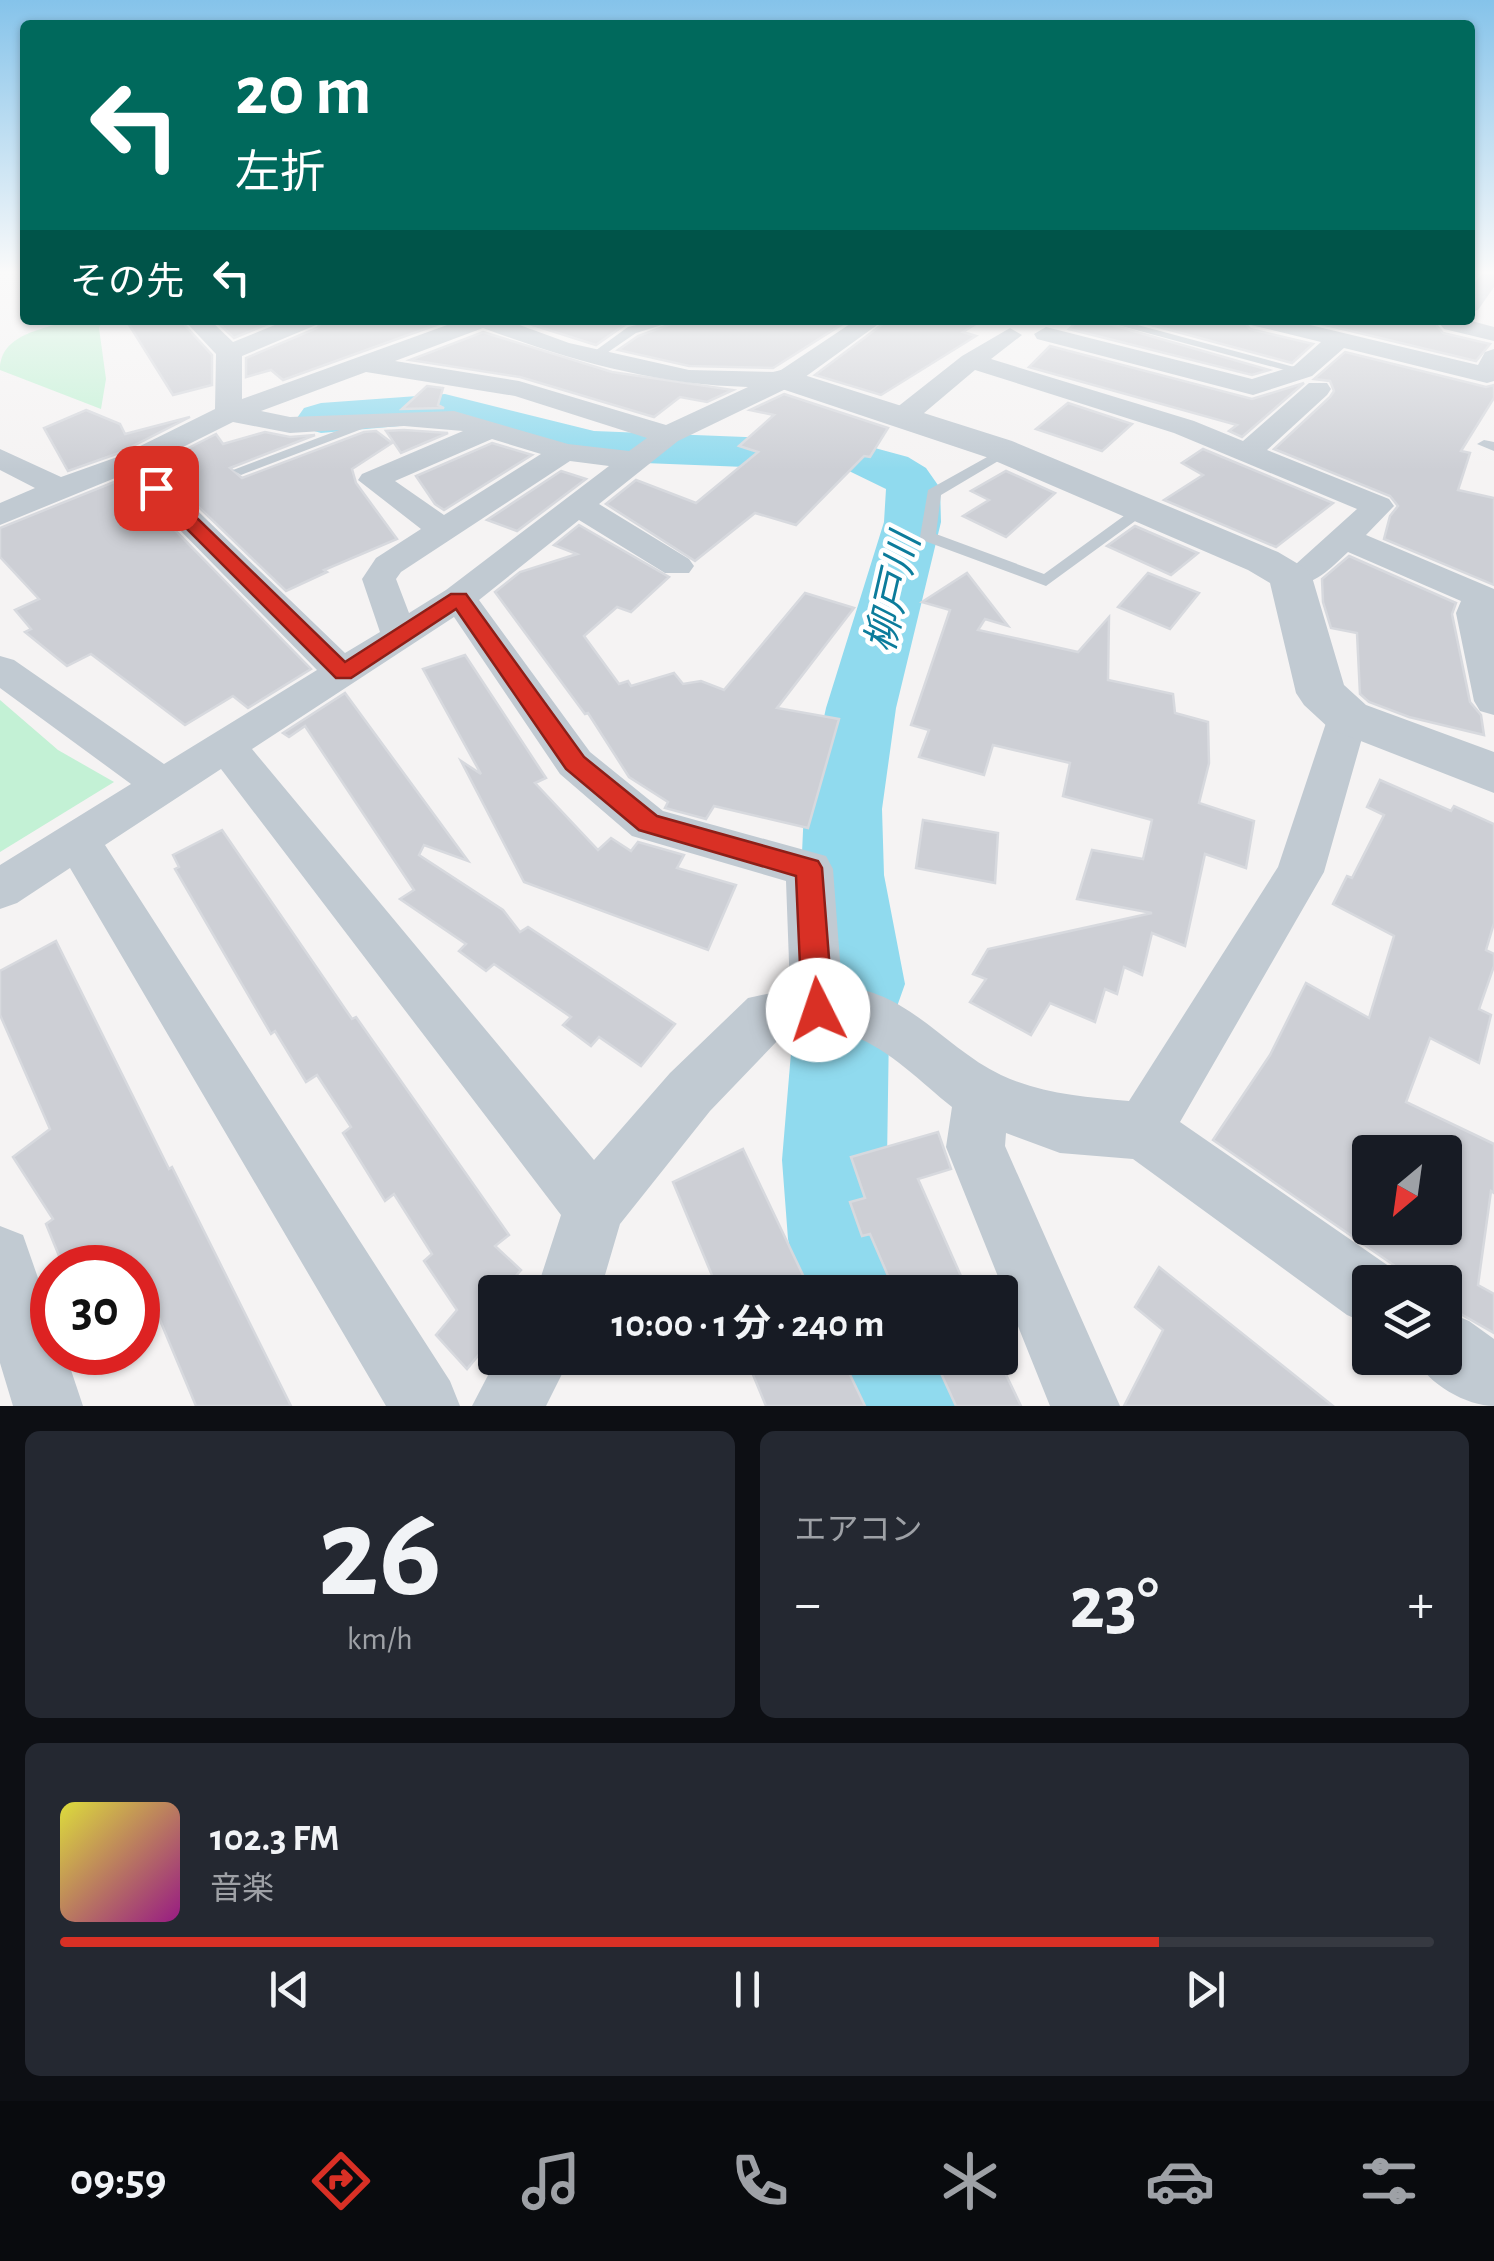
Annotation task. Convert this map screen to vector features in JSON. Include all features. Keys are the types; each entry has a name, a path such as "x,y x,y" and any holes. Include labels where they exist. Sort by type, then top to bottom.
{"street":[{"path":"215,339 229,352 230,412"},
{"path":"229,352 262,339"},
{"path":"0,515 130,462 230,412 431,339"},
{"path":"534,339 562,349 690,378 785,379 1005,452 1263,561 1290,577 1321,692 1348,717 1494,773"},
{"path":"0,889 458,598 668,435 785,379 845,339"},
{"path":"901,418 1005,339"},
{"path":"1064,339 1253,387 1310,380"},
{"path":"1247,452 1340,339 1487,375 1494,357"},
{"path":"972,361 1184,427 1378,506 1308,571 1290,577"},
{"path":"364,363 518,389 668,435"},
{"path":"230,412 290,425 454,419 565,452 635,461"},
{"path":"443,530 373,480 489,430"},
{"path":"400,636 379,578 388,565 565,452"},
{"path":"0,458 59,488"},
{"path":"130,462 344,673"},
{"path":"578,505 677,566"},
{"path":"1344,538 1490,600"},
{"path":"458,598 575,763 648,824 809,868 818,1010"},
{"path":"1490,600 1477,604 1474,613 1494,701"},
{"path":"0,670 164,786"},
{"path":"1143,1132 1300,872 1348,717"},
{"path":"227,746 594,1208"},
{"path":"77,840 425,1406"},
{"path":"573,1275 594,1208 690,1092 767,1015 818,1010 860,1012 913,1043 982,1096 1060,1124 1143,1132 1352,1279"},
{"path":"982,1096 976,1147 1085,1406"},
{"path":"0,1258 48,1406"},
{"path":"1462,1358 1494,1380"},
{"path":"508,1406 526,1375"}],"lane":[{"path":"594,356 619,339"},
{"path":"1169,339 1310,380"},
{"path":"241,470 379,420"},
{"path":"1005,452 934,493 928,536 1046,582 1145,508"}],"green space":[{"path":"100,339 106,379 101,409 0,370 7,348 15,341"},
{"path":"0,700 58,750 114,782 0,852"}],"building":[{"path":"138,339 197,339 212,355 212,385 173,395"},
{"path":"292,339 398,339 283,380 271,370 246,377 246,358"},
{"path":"466,339 504,339 612,372 733,390 707,402 680,397 654,417 520,377 410,360"},
{"path":"576,339 605,339 596,345"},
{"path":"634,339 820,339 773,368 689,366 618,350"},
{"path":"863,339 972,339 881,395 815,375"},
{"path":"1107,339 1160,339 1269,370 1252,375"},
{"path":"1202,339 1290,339 1313,344 1292,363"},
{"path":"1383,339 1467,339 1490,344 1476,361"},
{"path":"1050,346 1252,399 1304,383 1242,437 1229,431 1237,425 1029,367"},
{"path":"1345,352 1486,387 1494,385 1494,398 1461,451 1470,453 1458,490 1494,498 1494,585 1384,539 1390,516 1398,506 1390,496 1274,449 1330,397 1334,391 1330,381 1314,379"},
{"path":"427,386 443,388 438,405 444,408 402,409"},
{"path":"784,394 888,428 870,457 864,456 796,525 755,513 695,561 606,504 636,480 696,503 758,452 739,446 774,415 750,410"},
{"path":"1068,403 1132,424 1102,451 1036,429"},
{"path":"86,410 120,424 125,434 190,417 119,453 68,471 44,428"},
{"path":"376,431 392,443 352,469 356,483 397,539 286,591 155,465 216,434 223,444 265,432 290,437 315,435 230,468 242,478 364,432"},
{"path":"386,431 448,433 401,453"},
{"path":"492,443 532,455 444,510 435,504 416,476"},
{"path":"1203,449 1333,503 1276,547 1164,500 1203,475 1182,463"},
{"path":"561,471 586,479 517,531 487,520"},
{"path":"1006,471 1055,493 1006,537 963,516 989,500 971,491"},
{"path":"124,478 311,669 248,708 233,696 185,725 91,654 67,666 25,632 31,629 15,610 39,599 0,557 0,528"},
{"path":"579,525 669,577 631,612 617,607 584,636 619,684 628,681 631,686 674,673 683,684 701,681 724,690 805,593 854,608 777,708 839,719 808,828 714,806 706,819 665,808 668,802 629,777 588,713 495,592 520,572 577,554 554,545"},
{"path":"1135,526 1198,553 1171,575 1107,546"},
{"path":"1349,556 1456,603 1452,614 1470,702 1481,715 1484,735 1409,717 1369,702 1360,694 1357,633 1331,628 1323,602 1322,579"},
{"path":"967,573 1008,626 985,619 978,630 1078,652 1109,617 1108,680 1173,694 1175,713 1208,722 1209,763 1199,803 1254,821 1246,868 1205,854 1185,946 1152,933 1142,975 1124,967 1117,994 1105,989 1095,1022 1050,1003 1031,1035 970,1002 986,979 973,974 988,949 1152,913 1077,899 1092,850 1143,859 1152,820 1063,796 1070,763 993,745 984,775 919,757 929,730 911,725 950,610 922,602"},
{"path":"1148,573 1199,593 1170,629 1118,607"},
{"path":"465,655 546,778 535,783 598,850 611,838 631,851 638,842 684,855 677,868 736,885 708,950 524,882 461,761 481,774 423,669"},
{"path":"345,693 468,861 424,845 419,855 503,910 520,932 528,927 675,1024 641,1066 599,1037 591,1046 563,1025 571,1017 494,964 486,971 459,951 466,944 400,899 414,890 305,726 289,737 283,733"},
{"path":"1380,780 1451,811 1454,806 1494,824 1494,923 1486,950 1494,954 1494,966 1479,1009 1491,1015 1479,1063 1430,1038 1406,1102 1494,1144 1494,1193 1491,1191 1478,1285 1494,1294 1494,1333 1462,1315 1462,1265 1394,1265 1365,1245 1462,1245 1462,1135 1352,1135 1352,1236 1213,1140 1270,1055 1306,983 1369,1018 1394,936 1333,904 1347,876 1352,878 1384,815 1367,807"},
{"path":"923,820 998,833 995,883 916,868"},
{"path":"222,830 352,1019 356,1017 509,1235 495,1246 521,1270 517,1275 478,1275 478,1356 467,1369 436,1335 457,1310 424,1261 432,1254 394,1194 385,1201 343,1133 351,1127 317,1075 306,1082 275,1031 271,1034 175,869 179,867 173,855"},
{"path":"56,941 291,1406 196,1406 160,1320 160,1245 55,1245 46,1224 53,1219 13,1157 50,1129 0,1015 0,971"},
{"path":"938,1132 951,1169 918,1179 960,1275 888,1275 870,1234 862,1236 850,1202 865,1198 851,1157"},
{"path":"743,1149 803,1275 712,1275 673,1182"},
{"path":"1159,1267 1333,1406 1124,1406 1163,1330 1135,1307"},
{"path":"753,1375 850,1375 865,1406 766,1406"},
{"path":"942,1375 1006,1375 1021,1406 956,1406"}],"waterway":[{"name":"柳戸川","path":"321,418 445,408 594,446 849,456 890,468 913,488 915,509 861,708 843,809 843,875 859,984 842,1029 835,1160 838,1213 852,1275"},
{"name":"柳戸川","path":"888,1375 902,1406"}],"route":[{"path":"156,488 344,673 458,598 575,763 648,824 809,868 818,1010"}]}
